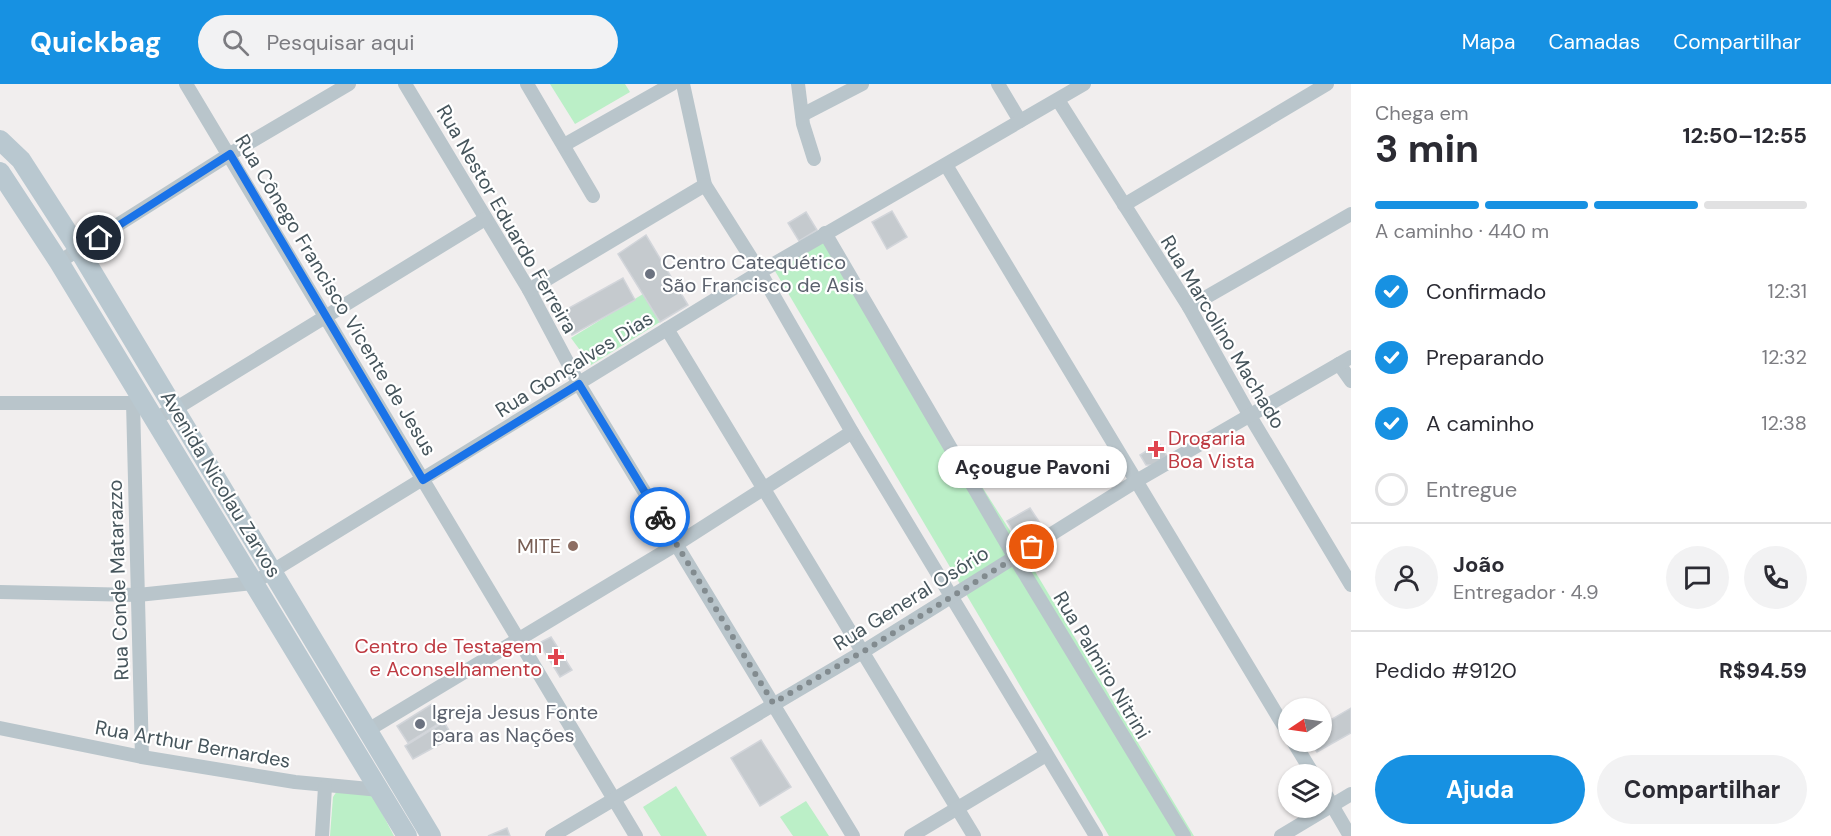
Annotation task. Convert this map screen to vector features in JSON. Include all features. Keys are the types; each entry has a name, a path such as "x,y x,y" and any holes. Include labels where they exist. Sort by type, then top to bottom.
{"main road":[{"name":"Avenida Nicolau Zarvos","path":"0,140 21,160 79,250 274,571 431,836"},
{"name":"Avenida Nicolau Zarvos","path":"0,172 59,262 143,408 408,836"},
{"path":"351,742 368,730"}],"street":[{"name":"Rua Cônego Francisco Vicente de Jesus","path":"186,84 230,154 326,319 636,836"},
{"path":"59,262 230,154 349,84"},
{"name":"Rua Nestor Eduardo Ferreira","path":"405,84 529,290 579,384 853,836"},
{"path":"527,84 593,196"},
{"path":"564,145 672,84"},
{"path":"683,84 705,185 760,272 852,432 1096,836"},
{"path":"798,84 802,115 814,159"},
{"path":"802,115 862,84"},
{"path":"998,84 1020,121"},
{"name":"Rua Gonçalves Dias","path":"253,583 760,272 1084,84"},
{"path":"1124,205 1327,84"},
{"name":"Rua Marcolino Machado","path":"1058,100 1189,307 1250,416 1351,585"},
{"path":"946,165 1138,480 1278,716"},
{"path":"529,290 705,185"},
{"path":"1189,307 1351,214"},
{"path":"0,403 176,409 486,219"},
{"name":"Rua Palmiro Nitrini","path":"825,233 1015,558 1184,836"},
{"path":"667,329 766,489 974,836"},
{"path":"1347,360 1351,381"},
{"name":"Rua General Osório","path":"552,836 615,801 773,703 864,651 1138,480 1347,360"},
{"name":"Rua Conde Matarazzo","path":"142,757 138,595 143,408"},
{"path":"368,730 677,544 852,432"},
{"path":"0,592 138,595 253,583"},
{"name":"Rua Arthur Bernardes","path":"0,728 142,757 325,787 380,790"},
{"path":"910,836 1046,755"},
{"path":"322,836 325,787"},
{"path":"1350,836 1332,806 1351,794"},
{"path":"1281,836 1312,818"}],"green space":[{"path":"550,84 625,84 630,92 575,124"},
{"path":"825,240 1021,548 1194,836 1109,836 775,271"},
{"path":"643,294 660,322 591,365 571,338"},
{"path":"676,786 707,836 661,836 643,807"},
{"path":"337,791 371,792 394,836 330,836 333,797"},
{"path":"806,801 829,836 793,836 780,817"}],"building":[{"path":"892,211 907,237 887,249 872,222"},
{"path":"806,212 817,230 799,241 788,223"},
{"name":"Centro Catequético São Francisco de Asis","path":"646,235 688,305 660,322 618,254"},
{"path":"623,278 635,300 572,335 560,313"},
{"name":"Drogaria Boa Vista","path":"1159,443 1167,456 1153,465 1146,465 1140,455"},
{"path":"1030,508 1044,529 1019,541 1007,521"},
{"name":"Centro de Testagem e Aconselhamento","path":"551,637 572,670 560,677 539,643"},
{"name":"Igreja Jesus Fonte para as Nações","path":"432,704 443,721 408,743 397,726"},
{"path":"1351,708 1351,733 1332,744 1332,719"},
{"path":"444,722 453,737 413,759 405,746"},
{"path":"761,740 791,787 760,806 731,758"},
{"path":"507,828 510,836 488,836"}],"way so far":[{"path":"660,517 773,703 864,651 951,595 1032,547"}],"place":[{"name":"Centro Catequético São Francisco de Asis","path":"650,274"},
{"name":"Drogaria Boa Vista","path":"1156,449"},
{"name":"MITE","path":"573,546"},
{"name":"Açougue Pavoni","path":"1032,547"},
{"name":"Centro de Testagem e Aconselhamento","path":"556,657"},
{"name":"Igreja Jesus Fonte para as Nações","path":"420,724"}],"route":[{"path":"99,238 230,154 423,480 579,384 660,517"}]}
